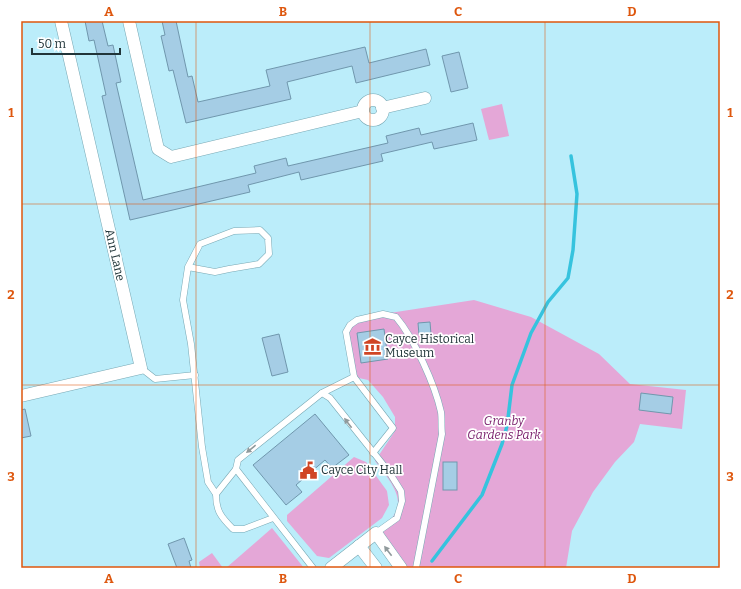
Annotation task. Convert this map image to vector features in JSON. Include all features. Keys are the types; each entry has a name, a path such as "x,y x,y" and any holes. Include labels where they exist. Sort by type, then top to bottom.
{"street":[{"name":"Ann Lane","path":"61,21 141,368"},
{"path":"129,21 158,149 171,157 363,111 366,117 374,120 382,114 382,108 425,98"},
{"path":"21,396 141,368"},
{"path":"331,568 376,533 401,568"},
{"path":"359,546 376,568"}],"lane":[{"path":"188,267 215,272 259,264 269,254 268,238 260,230 234,231 216,236 200,244 188,267 183,300 195,375 208,482 216,494 216,507 224,520 233,529 244,529 273,518"},
{"path":"373,453 393,428 354,377 346,332 350,325 357,320 383,314 396,317 412,339 430,380 441,413 442,434 416,568"},
{"path":"141,368 155,379 195,375"},
{"path":"216,494 236,469 238,460 322,393 354,377"},
{"path":"322,393 330,398 401,491 402,501 397,518 376,533"},
{"path":"236,469 313,568"}],"green space":[{"path":"502,104 509,136 489,140 481,109"},
{"name":"Granby Gardens Park","path":"474,300 531,317 599,354 630,384 686,390 682,429 640,424 634,442 615,462 593,492 572,531 566,568 402,568 376,533 390,520 397,508 398,501 393,486 375,461 395,431 395,417 383,397 368,380 354,377 346,332 350,325 383,314"},
{"path":"354,457 366,462 387,491 389,505 382,518 329,558 317,556 287,521 287,515"},
{"path":"272,528 304,568 226,568"},
{"path":"212,553 223,568 200,568 199,562"}],"building":[{"path":"85,21 102,21 108,46 113,45 121,82 116,83 143,200 256,173 254,166 286,158 288,166 388,143 386,136 419,128 421,135 473,123 477,140 434,149 432,142 381,154 383,161 301,180 299,172 248,185 250,192 130,220 102,96 106,95 94,40 89,41"},
{"path":"162,21 176,21 188,77 192,76 198,102 270,86 266,70 365,47 369,63 426,49 430,65 356,83 352,66 287,82 291,99 186,123 173,70 169,71 161,36 165,35"},
{"path":"459,52 468,88 451,92 442,56"},
{"path":"430,322 431,334 419,335 418,323"},
{"name":"Cayce Historical Museum","path":"384,329 388,359 361,363 357,333"},
{"path":"279,334 288,372 272,376 262,338"},
{"path":"641,393 673,397 671,414 639,410"},
{"path":"25,409 31,436 21,438 21,410"},
{"path":"315,414 349,455 332,468 325,460 296,485 302,492 286,505 253,465"},
{"path":"443,462 457,462 457,490 443,490"},
{"path":"184,538 192,560 189,561 191,568 177,568 168,544"}],"waterway":[{"path":"432,561 482,495 502,444 507,426 512,385 531,333 548,302 568,278 573,250 577,194 571,156"}],"place":[{"name":"Cayce Historical Museum","path":"372,346"},
{"name":"Cayce City Hall","path":"308,470"}]}
